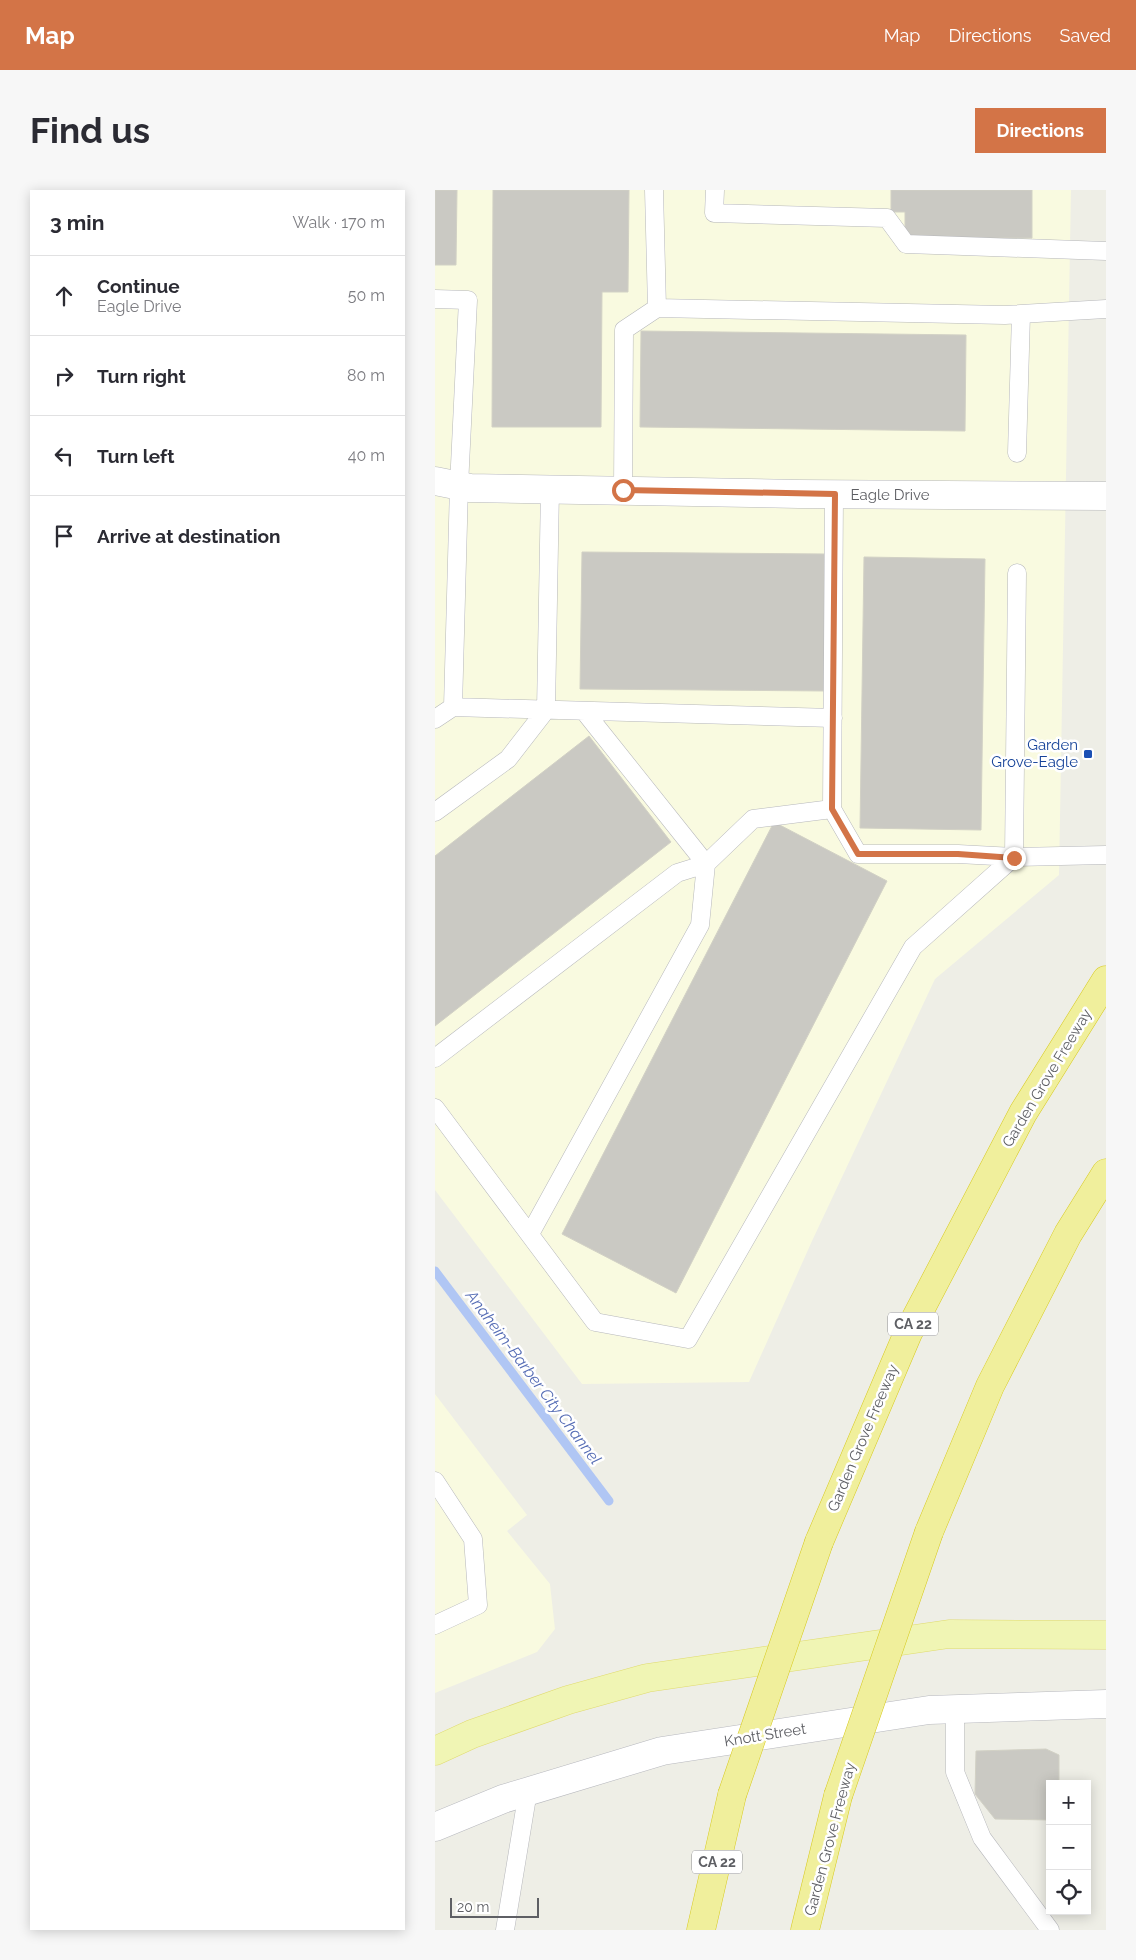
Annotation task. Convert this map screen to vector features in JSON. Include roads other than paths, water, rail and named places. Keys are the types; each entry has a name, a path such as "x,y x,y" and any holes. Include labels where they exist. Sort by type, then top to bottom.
{"highway":[{"name":"Garden Grove Freeway","path":"701,1930 733,1795 819,1542 908,1333 1023,1113 1106,980"},
{"name":"Garden Grove Freeway","path":"805,1930 838,1796 929,1532 990,1386 1068,1234 1106,1173"}],"main road":[{"name":"Eagle Drive","path":"447,483 470,488 1106,496"},
{"path":"435,1751 472,1734 568,1700 647,1678 949,1634 1106,1635"},
{"name":"Knott Street","path":"435,1827 503,1799 662,1751 929,1710 1106,1704"}],"lane":[{"path":"655,190 657,308"},
{"path":"715,190 714,213 887,218 906,244 1106,251"},
{"path":"435,299 468,300 447,483 453,707"},
{"path":"623,490 624,330 657,308 1021,314 1106,308"},
{"path":"1017,452 1021,314"},
{"path":"435,812 508,759 546,710 550,489"},
{"path":"835,494 832,809 858,854 958,854 1014,858 1106,856"},
{"path":"435,1108 595,1322 688,1339 913,947 1014,858 1017,573"},
{"path":"435,720 453,707 833,718"},
{"path":"530,1234 700,925 706,864 584,711"},
{"path":"435,1058 677,873 706,864 753,819 832,809"},
{"path":"435,1481 441,1498 473,1539 478,1605 435,1625"},
{"path":"955,1709 955,1772 982,1838 1050,1930"},
{"path":"505,1930 528,1792"}],"waterway":[{"name":"Anaheim-Barber City Channel","path":"435,1271 609,1501"}],"place":[{"name":"Garden Grove-Eagle","path":"1088,754"}]}
